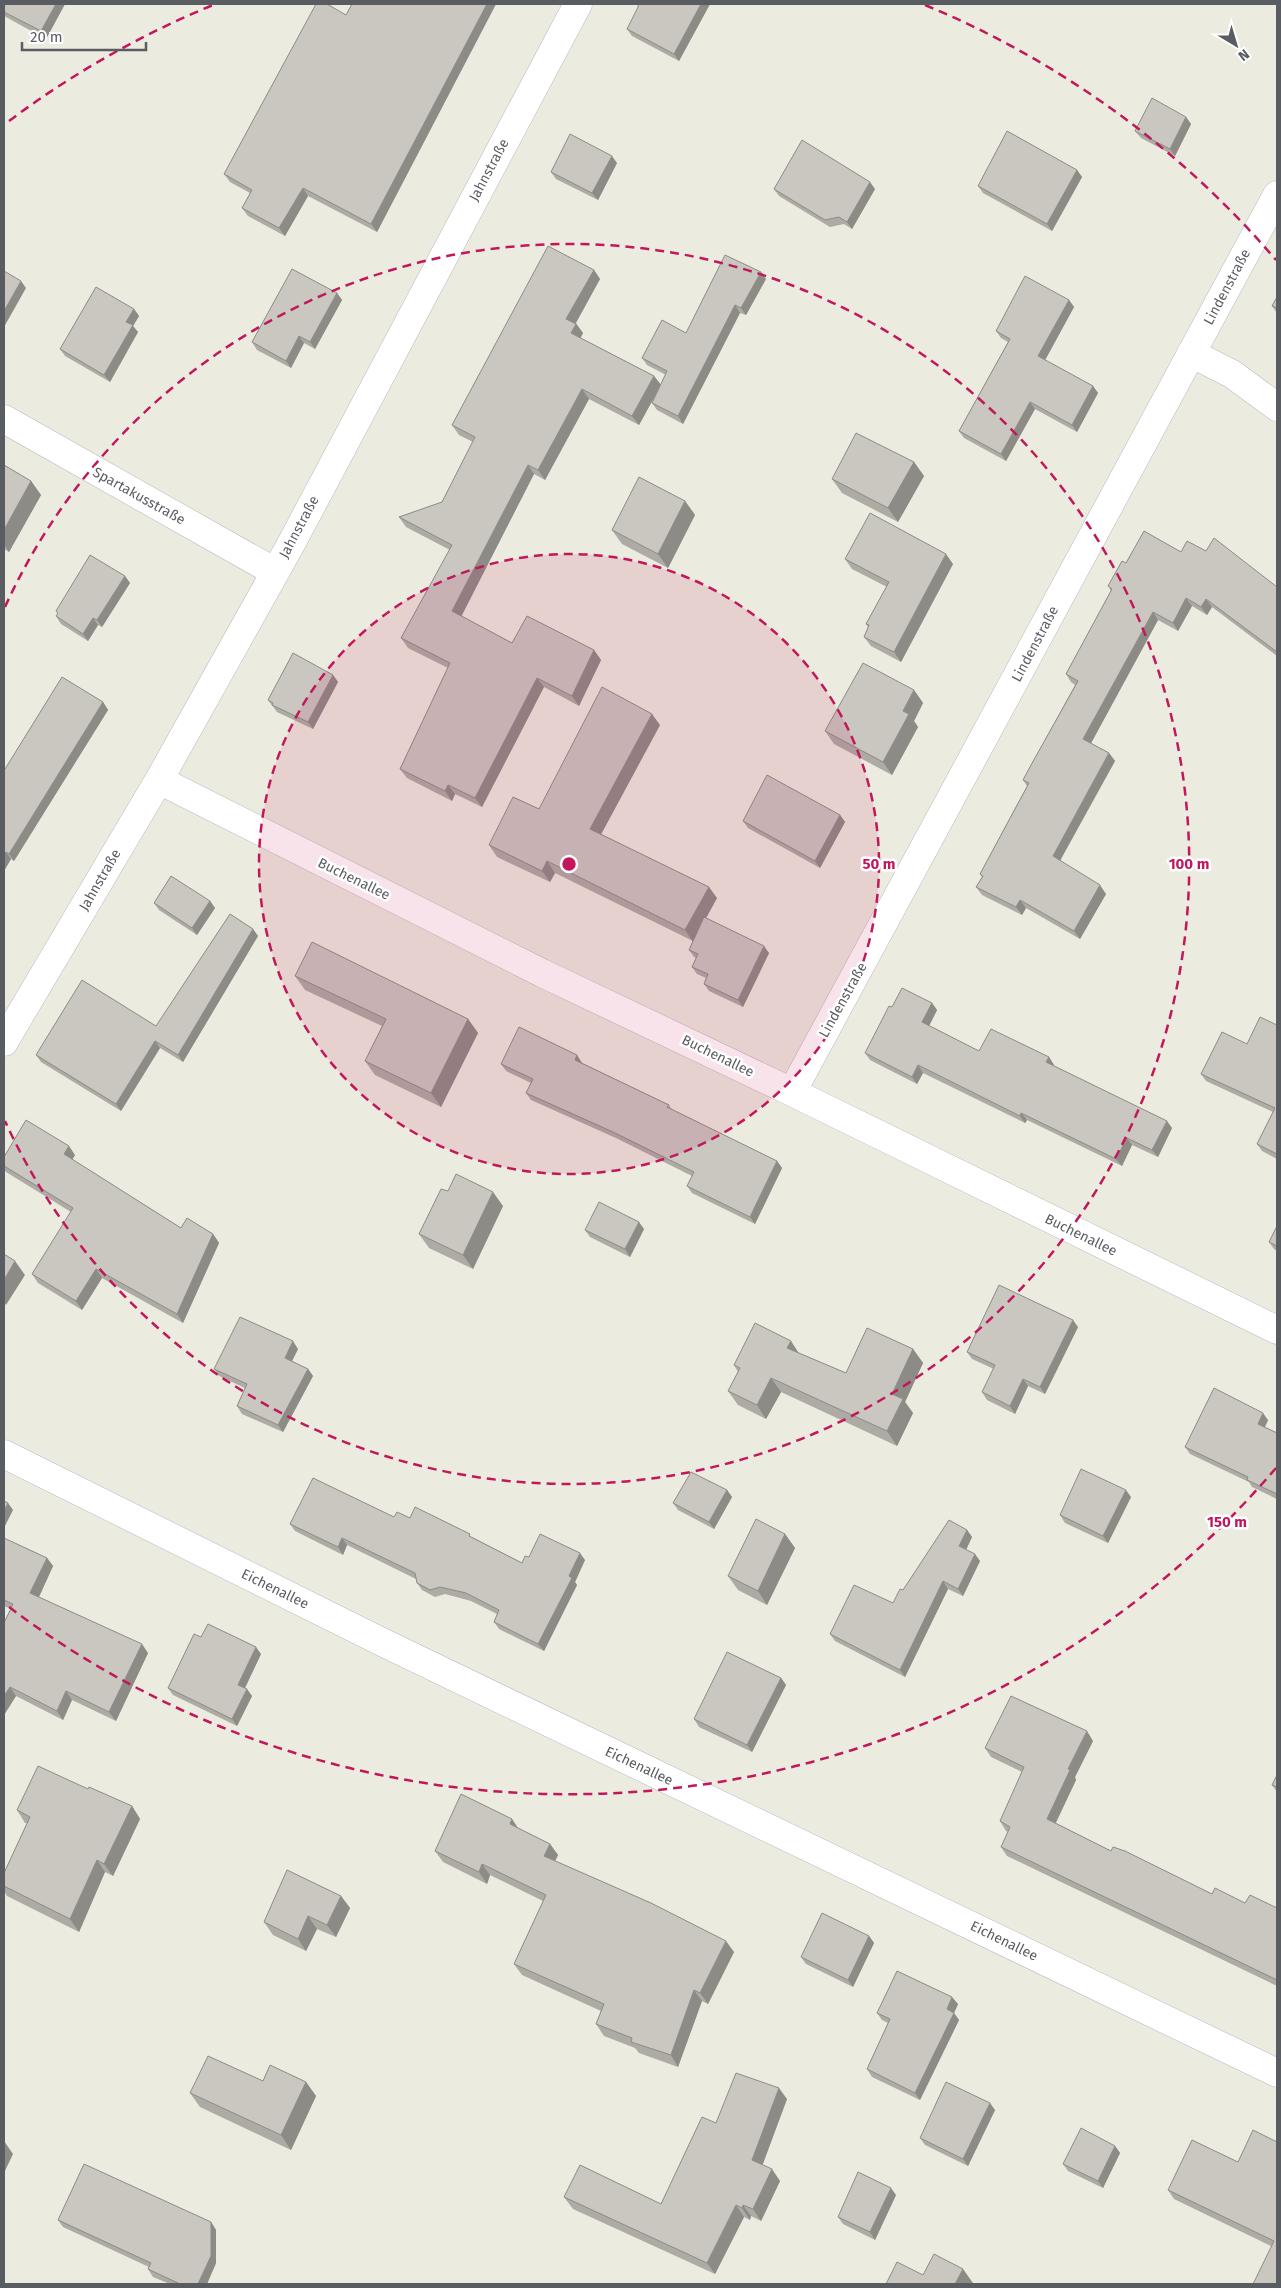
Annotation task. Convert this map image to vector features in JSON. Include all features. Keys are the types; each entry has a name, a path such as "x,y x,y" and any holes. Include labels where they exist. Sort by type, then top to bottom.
{"street":[{"name":"Jahnstraße","path":"4,1042 160,780 275,572 578,4"},
{"name":"Lindenstraße","path":"792,1092 1277,194"},
{"path":"1191,353 1232,374 1277,408"},
{"name":"Spartakusstraße","path":"4,419 275,572"},
{"name":"Buchenallee","path":"160,780 542,973 792,1092 1277,1330"},
{"name":"Eichenallee","path":"4,1454 384,1643 1277,2073"}],"building":[{"path":"4,4 56,4 41,31 4,12"},
{"path":"316,4 327,4 346,15 352,4 487,4 371,224 303,188 279,228 242,208 252,190 224,174"},
{"path":"638,4 701,4 674,54 627,29"},
{"path":"1152,98 1186,117 1170,149 1135,131"},
{"path":"1007,131 1077,170 1047,224 978,186"},
{"path":"570,134 612,156 592,193 551,172"},
{"path":"802,140 870,182 847,222 839,217 825,220 774,189"},
{"path":"548,246 594,270 566,319 576,324 571,333 654,376 632,416 582,389 538,470 528,465 452,611 512,643 527,616 594,650 572,696 537,678 475,798 448,785 445,791 400,769 450,663 401,638 452,545 399,517 442,502 475,437 452,425"},
{"path":"725,255 761,272 741,308 735,305 678,416 652,403 667,371 642,358 662,320 686,333"},
{"path":"292,269 337,293 310,342 299,336 286,361 252,342"},
{"path":"4,271 21,281 4,311"},
{"path":"1025,276 1069,300 1038,356 1093,386 1072,425 1030,402 1001,454 959,431 1010,339 996,331"},
{"path":"96,287 134,309 126,322 133,325 104,375 60,349"},
{"path":"1277,297 1277,308 1272,306"},
{"path":"856,433 914,462 888,508 832,479"},
{"path":"4,465 31,481 4,530"},
{"path":"639,477 685,501 658,554 612,530"},
{"path":"870,513 946,554 894,652 864,637 869,625 866,624 889,582 845,559"},
{"path":"1144,531 1181,552 1187,541 1206,551 1214,538 1277,587 1277,652 1206,599 1201,607 1186,598 1173,623 1153,612 1083,739 1109,753 1053,856 1100,885 1074,931 1020,900 1016,907 976,887 983,876 980,874 1029,783 1023,780 1078,681 1066,674 1112,589 1108,586 1122,561 1126,563"},
{"path":"90,555 125,576 97,620 93,618 83,634 56,616 58,613 56,611"},
{"path":"293,653 333,675 308,722 272,705 273,703 268,700"},
{"path":"863,663 914,690 903,711 909,714 883,762 825,731"},
{"path":"62,677 103,702 9,854 6,852 4,856 4,768"},
{"path":"602,687 652,714 590,829 709,887 685,930 547,861 542,871 489,845 513,797 539,809"},
{"path":"767,775 840,815 815,861 743,821"},
{"path":"171,876 210,901 192,928 154,903"},
{"path":"230,914 253,929 178,1055 155,1041 116,1104 36,1055 82,980 156,1026"},
{"path":"704,917 764,946 738,1000 704,984 708,974 692,967 698,954 689,950"},
{"path":"312,942 468,1019 431,1093 365,1061 386,1019 295,976"},
{"path":"902,988 932,1003 922,1022 979,1051 991,1029 1049,1057 1046,1062 1167,1121 1152,1150 1127,1138 1116,1159 1021,1113 1020,1116 918,1065 912,1077 865,1053 889,1006 892,1007"},
{"path":"1260,1017 1277,1025 1277,1154 1257,1144 1275,1108 1201,1074 1222,1032 1247,1044"},
{"path":"519,1027 577,1055 575,1060 669,1105 667,1107 777,1161 750,1217 687,1186 694,1172 613,1132 526,1093 533,1079 501,1064"},
{"path":"26,1120 69,1146 64,1154 181,1228 187,1218 213,1234 177,1314 96,1269 76,1301 32,1274 73,1208 4,1166 4,1157"},
{"path":"456,1174 493,1192 463,1255 419,1234 441,1189 448,1191"},
{"path":"599,1202 639,1222 625,1249 585,1230"},
{"path":"1277,1226 1277,1246 1269,1242"},
{"path":"4,1254 15,1261 4,1280"},
{"path":"999,1285 1073,1320 1040,1387 1023,1379 1010,1406 982,1392 995,1365 967,1352"},
{"path":"240,1317 293,1341 285,1358 308,1369 278,1425 237,1406 247,1384 214,1369"},
{"path":"755,1323 791,1341 787,1348 846,1373 867,1328 913,1349 892,1394 903,1399 887,1431 771,1378 757,1405 728,1391 740,1368 734,1365"},
{"path":"1214,1388 1263,1413 1258,1424 1277,1433 1277,1494 1247,1480 1248,1477 1185,1447"},
{"path":"1081,1469 1126,1490 1103,1536 1060,1515"},
{"path":"691,1472 727,1490 709,1522 673,1503"},
{"path":"313,1478 394,1517 397,1512 410,1518 415,1507 470,1534 469,1536 522,1563 525,1556 529,1557 540,1534 580,1553 569,1576 572,1578 538,1644 494,1622 499,1610 466,1593 440,1587 430,1590 417,1583 415,1573 342,1538 338,1547 290,1524"},
{"path":"4,1501 8,1503 4,1511"},
{"path":"756,1519 785,1534 758,1591 728,1576"},
{"path":"949,1520 967,1530 959,1546 975,1554 958,1589 943,1581 900,1670 830,1634 854,1585 893,1603 900,1589 903,1590"},
{"path":"4,1538 47,1558 30,1593 142,1644 109,1712 66,1691 57,1711 10,1687 4,1696 4,1623 13,1604 4,1600"},
{"path":"208,1624 256,1647 238,1685 247,1689 232,1719 168,1688 194,1634 201,1637"},
{"path":"727,1652 781,1678 747,1745 694,1719"},
{"path":"1011,1696 1087,1731 1068,1769 1070,1770 1047,1819 1111,1851 1113,1847 1125,1851 1212,1894 1215,1888 1245,1903 1250,1895 1277,1908 1277,1980 1001,1847 1010,1827 1000,1821 1024,1767 985,1748"},
{"path":"38,1766 88,1789 89,1787 132,1806 104,1864 97,1860 70,1919 4,1886 4,1873 30,1817 17,1810"},
{"path":"1277,1775 1277,1787 1272,1785"},
{"path":"461,1794 512,1819 510,1824 550,1844 544,1856 651,1903 726,1941 700,1993 694,1990 671,2055 631,2042 632,2038 596,2024 604,2004 514,1964 546,1895 482,1864 479,1872 435,1851"},
{"path":"287,1870 341,1896 327,1925 308,1916 298,1939 264,1922"},
{"path":"822,1913 869,1936 848,1980 801,1957"},
{"path":"897,1971 952,1997 947,2009 954,2013 915,2093 867,2069 890,2019 877,2013"},
{"path":"208,2056 263,2081 270,2065 306,2082 281,2135 190,2093"},
{"path":"736,2073 779,2088 752,2160 772,2169 753,2209 743,2205 742,2208 736,2205 707,2263 564,2197 580,2165 661,2204 702,2117 716,2123"},
{"path":"946,2082 990,2103 963,2159 920,2138"},
{"path":"1081,2128 1115,2146 1098,2181 1063,2164"},
{"path":"1253,2130 1277,2142 1277,2284 1253,2284 1274,2241 1168,2190 1192,2140 1238,2162"},
{"path":"84,2164 211,2222 211,2256 198,2284 180,2284 148,2269 151,2263 58,2220"},
{"path":"858,2172 891,2188 870,2232 838,2217"},
{"path":"934,2254 963,2269 955,2284 886,2284 897,2262 923,2275"}]}
